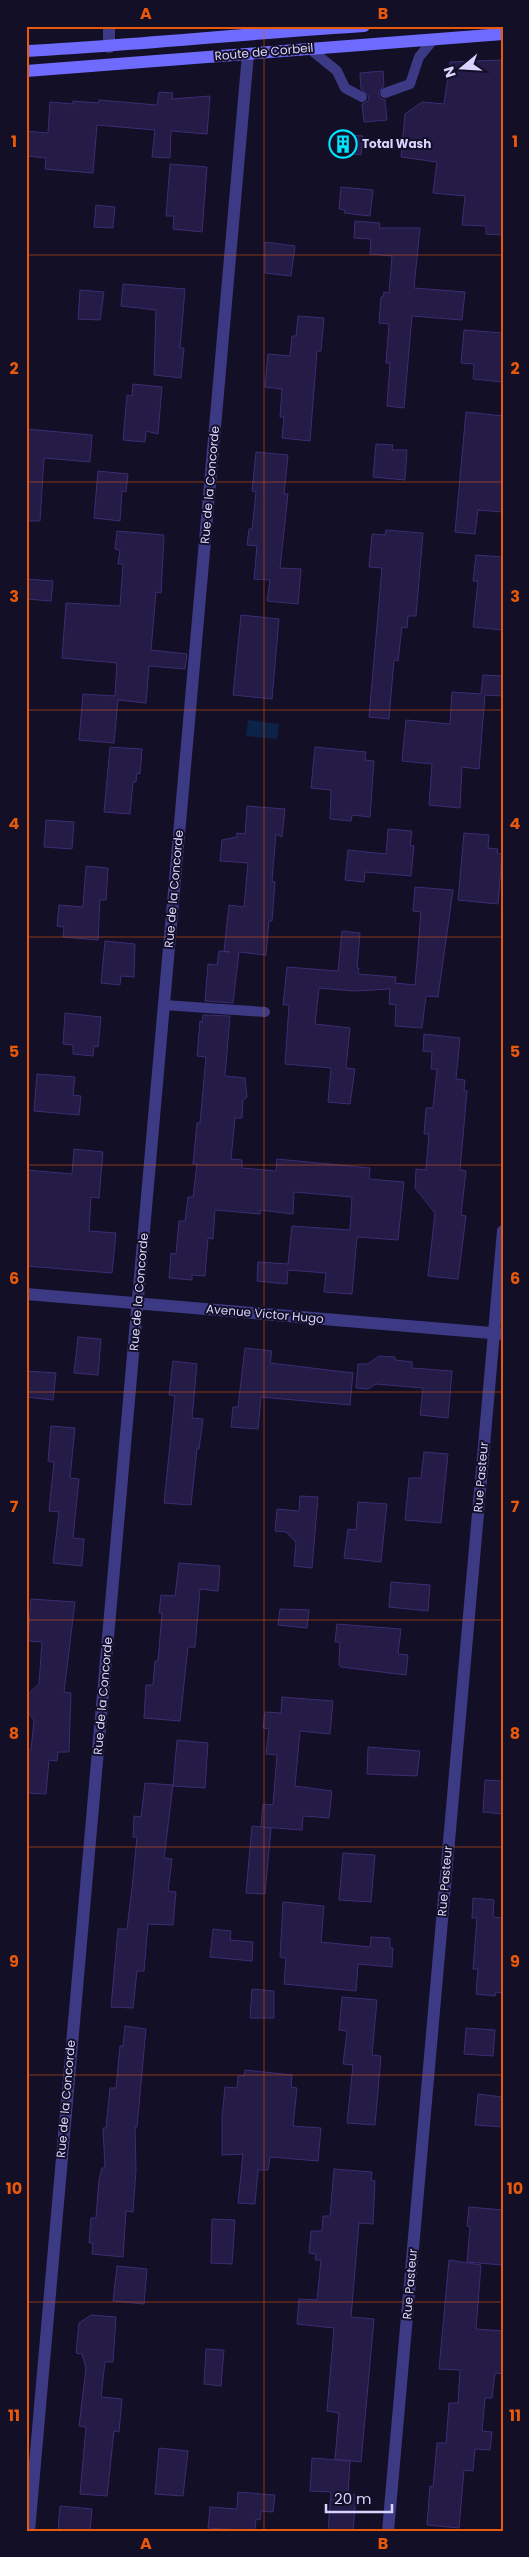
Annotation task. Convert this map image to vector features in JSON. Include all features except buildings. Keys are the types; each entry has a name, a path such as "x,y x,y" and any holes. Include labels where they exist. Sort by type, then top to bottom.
{"main road":[{"name":"Route de Corbeil","path":"26,51 109,47 248,33 364,26"},
{"name":"Route de Corbeil","path":"26,71 503,34"}],"street":[{"path":"109,26 109,47"},
{"name":"Rue de la Concorde","path":"29,2531 248,54"},
{"name":"Rue Pasteur","path":"388,2531 498,1334 503,1231"},
{"name":"Avenue Victor Hugo","path":"26,1294 498,1334"}],"lane":[{"path":"385,93 410,84 419,57 434,39"},
{"path":"310,49 337,71 345,88 362,97"},
{"path":"164,1005 265,1012"}],"water":[{"path":"248,720 279,724 277,739 246,736"}],"place":[{"name":"Total Wash","path":"343,144"}]}
